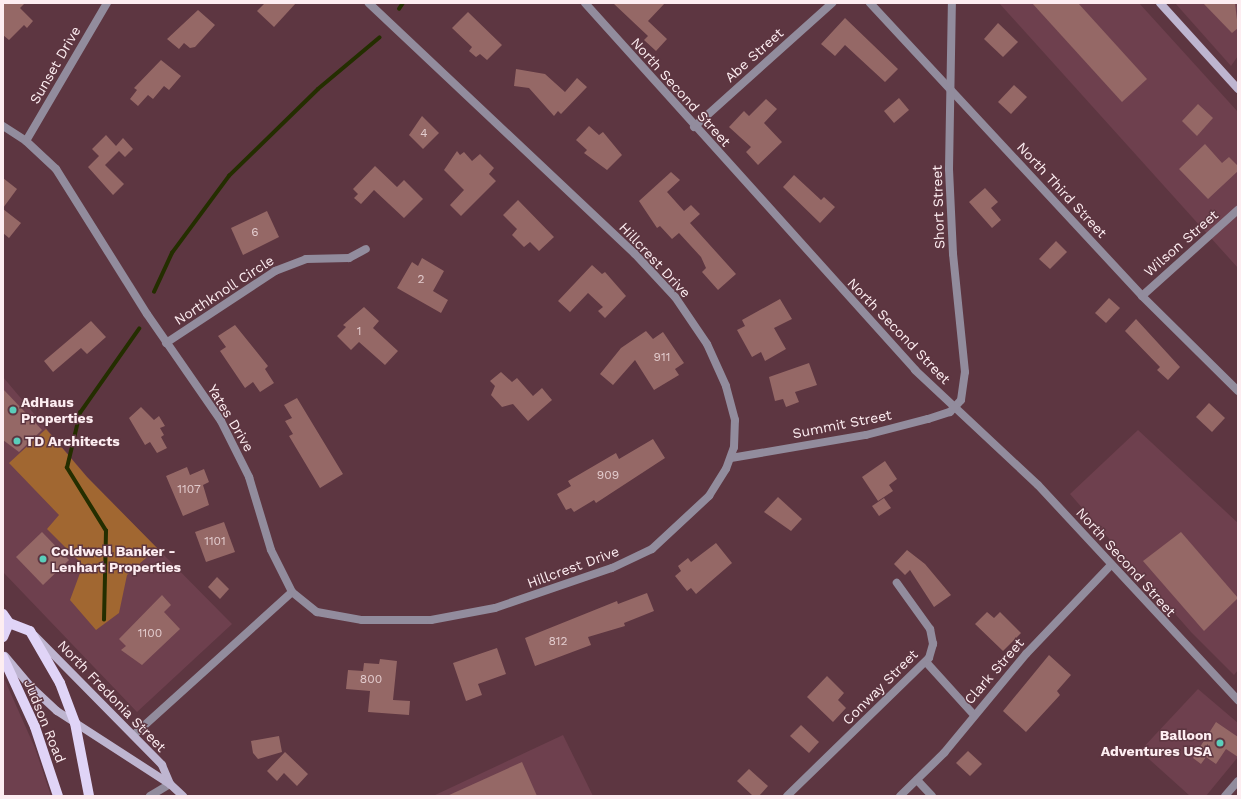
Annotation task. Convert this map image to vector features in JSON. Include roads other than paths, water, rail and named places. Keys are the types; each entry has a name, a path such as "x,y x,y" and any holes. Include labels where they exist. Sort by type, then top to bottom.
{"main road":[{"path":"3,637 6,619 30,631"},
{"name":"Judson Road","path":"30,631 60,683 75,723 89,796"},
{"name":"Judson Road","path":"3,657 35,727 58,796"}],"street":[{"name":"Sunset Drive","path":"26,141 107,3"},
{"name":"Hillcrest Drive","path":"292,592 317,612 362,620 431,620 495,608 612,568 652,549 708,496 731,458 735,420 726,386 707,344 675,298 635,254 369,3"},
{"name":"North Second Street","path":"585,3 694,127 914,370 956,407 1038,485 1238,700"},
{"name":"Abe Street","path":"694,127 832,3"},
{"name":"North Third Street","path":"870,3 1142,296 1238,391"},
{"name":"Short Street","path":"952,3 948,86 953,254 965,372 963,392 956,407"},
{"path":"1160,3 1238,89"},
{"name":"Yates Drive","path":"3,126 26,141 66,182 166,343 234,443 249,477 278,568 292,592"},
{"name":"Wilson Street","path":"1142,296 1238,210"},
{"name":"Northknoll Circle","path":"166,343 275,270 306,259 349,258 366,249"},
{"name":"Summit Street","path":"731,458 866,435 942,416 956,407"},
{"name":"Clark Street","path":"900,796 949,747 974,714 1111,565"},
{"name":"Conway Street","path":"787,796 926,662 933,649 932,634 924,616 897,583"},
{"path":"134,735 292,592"},
{"name":"North Fredonia Street","path":"30,631 162,765 170,784"},
{"name":"North Fredonia Street","path":"3,654 34,691 75,723 170,784 182,796"},
{"path":"926,662 974,714"},
{"path":"917,780 932,796"},
{"path":"1226,796 1238,781"},
{"path":"150,796 170,784"}],"waterway":[{"path":"399,9 403,3"},
{"path":"154,292 172,253 229,176 318,89 379,38"},
{"path":"104,620 106,531 67,468 80,413 139,329"}],"place":[{"name":"AdHaus Properties","path":"13,410"},
{"name":"TD Architects","path":"17,441"},
{"name":"Coldwell Banker - Lenhart Properties","path":"43,559"},
{"name":"Balloon Adventures USA","path":"1220,743"}]}
